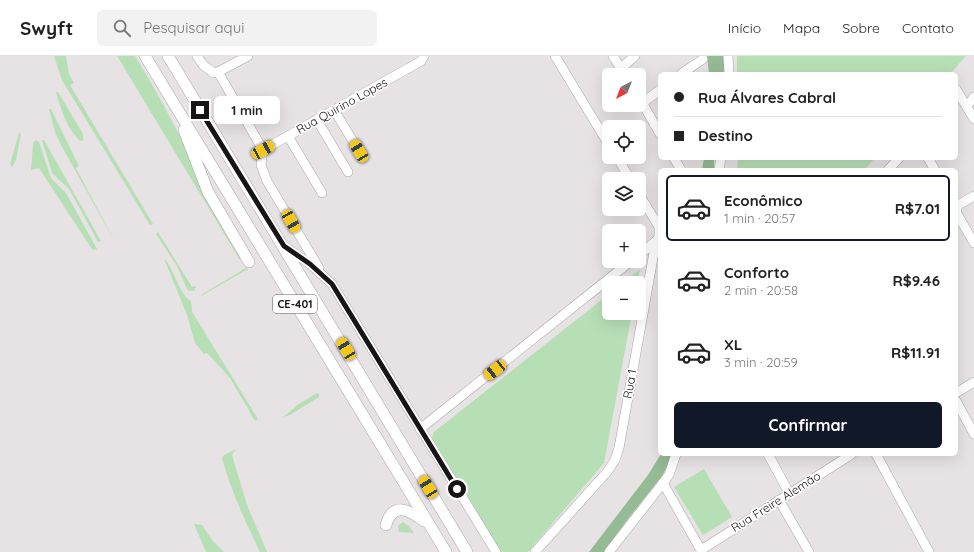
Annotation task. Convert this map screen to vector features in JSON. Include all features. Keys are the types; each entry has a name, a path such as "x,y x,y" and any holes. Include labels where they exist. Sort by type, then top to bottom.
{"main road":[{"name":"CE-401","path":"145,56 446,552"},
{"name":"CE-401","path":"168,56 468,552"},
{"path":"172,102 208,192 249,262"},
{"path":"386,525 394,513 403,509 411,512 429,524"}],"street":[{"path":"198,56 208,70 214,73 248,56"},
{"path":"555,56 602,133"},
{"path":"613,56 621,68"},
{"path":"625,68 635,56"},
{"path":"728,56 729,72"},
{"name":"Rua Quirino Lopes","path":"263,150 422,59"},
{"path":"684,72 703,59"},
{"path":"218,72 263,150 261,165 267,181 323,275"},
{"path":"646,97 658,91"},
{"path":"958,92 974,119"},
{"path":"966,106 974,97"},
{"path":"646,109 658,130"},
{"path":"334,110 359,151"},
{"path":"317,120 348,172"},
{"path":"288,136 322,193"},
{"path":"890,168 897,160"},
{"path":"958,205 974,196"},
{"name":"Rua 1","path":"646,206 658,225"},
{"path":"958,215 974,243"},
{"name":"Rua 1","path":"535,552 607,472 615,460 619,448 656,241 658,238"},
{"path":"646,249 656,241"},
{"path":"284,246 301,257 332,284 496,552"},
{"path":"420,429 622,268"},
{"path":"958,392 974,382"},
{"path":"958,405 974,434"},
{"path":"608,552 663,483 668,475 675,456"},
{"path":"769,456 789,493"},
{"path":"877,456 929,552"},
{"name":"Rua Freire Alemão","path":"702,551 779,500 838,458"},
{"path":"663,483 702,551"},
{"path":"779,500 809,552"}],"shaded area":[{"path":"54,56 66,56 69,74 74,83 70,85 153,224 150,225 62,80"},
{"path":"117,56 135,56 164,106 190,156 242,258 240,260"},
{"path":"707,56 723,56 725,72 709,72"},
{"path":"737,56 966,56 952,72 737,72"},
{"path":"56,92 58,92 82,132 84,140 80,141 68,125"},
{"path":"49,109 51,109 79,166 76,168 115,242 61,145 55,132"},
{"path":"19,133 21,134 16,160 12,167 10,164"},
{"path":"36,140 39,142 51,178 66,193 97,249 92,249 39,168 31,170 33,143"},
{"path":"42,140 44,140 101,241 98,242 69,189 52,173"},
{"path":"704,160 714,160 714,168 702,168"},
{"path":"738,160 873,160 866,168 737,168"},
{"path":"158,232 192,287 196,286 194,291 189,291 187,289 177,266 156,234"},
{"path":"165,259 180,288 191,301 192,312 258,419 255,421 230,378 207,353 204,354 195,343 187,315"},
{"path":"246,268 248,269 201,296 201,295"},
{"path":"640,269 638,276 632,276"},
{"path":"602,300 602,320 631,320 604,463 528,552 501,552 432,438 434,432"},
{"path":"317,393 319,394 319,397 290,415 283,417 299,404"},
{"path":"236,449 232,455 247,505 267,552 260,552 239,506 222,458 224,455"},
{"path":"660,456 673,456 662,476 604,552 589,552 648,475"},
{"path":"704,469 732,517 703,535 674,487"},
{"path":"403,522 410,527 414,533 399,532 398,526"},
{"path":"194,524 202,525 212,540 224,552 206,552"}],"route":[{"path":"200,110 284,246 310,264 332,284 457,489"}]}
